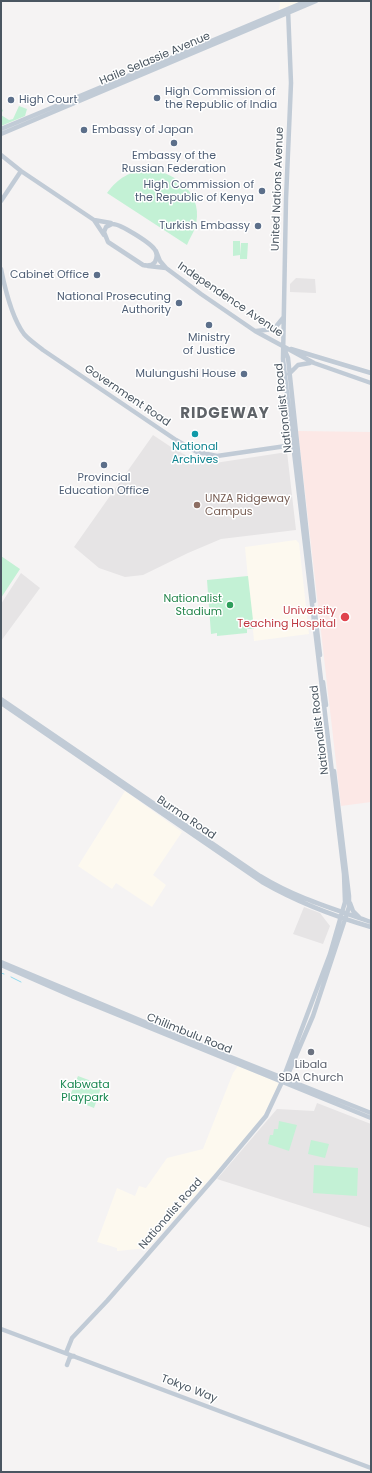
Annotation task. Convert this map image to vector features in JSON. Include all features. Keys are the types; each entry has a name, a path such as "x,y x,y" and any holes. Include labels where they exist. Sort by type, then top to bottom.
{"main road":[{"name":"Haile Selassie Avenue","path":"1,134 307,1"},
{"name":"Haile Selassie Avenue","path":"1,129 289,10 316,1"},
{"name":"United Nations Avenue","path":"284,347 283,318 291,83 289,10"},
{"name":"Independence Avenue","path":"1,156 94,220 119,224 154,247 160,261 166,268 255,331 314,363 371,382"},
{"path":"1,201 21,171"},
{"name":"Independence Avenue","path":"94,220 108,242 139,263 148,266 166,268"},
{"path":"104,236 106,228 114,224"},
{"path":"148,266 155,261 156,251"},
{"name":"Government Road","path":"1,269 4,287 25,335 43,350 176,440 197,452 217,456 294,445"},
{"path":"255,331 274,329 283,318"},
{"name":"Independence Avenue","path":"284,347 371,372"},
{"name":"Nationalist Road","path":"284,347 288,358 294,445"},
{"name":"Nationalist Road","path":"283,1080 318,991 343,919 347,900 283,359 284,347"},
{"path":"289,374 298,365 305,362 314,363"},
{"name":"Burma Road","path":"1,699 284,891 371,922"},
{"name":"Burma Road","path":"1,703 262,882 294,900 334,916 371,927"},
{"path":"332,909 340,907 347,900 353,911 362,919"},
{"path":"334,916 338,920 340,928 355,923"},
{"name":"Chilimbulu Road","path":"1,962 371,1118"},
{"name":"Chilimbulu Road","path":"1,965 80,1000 371,1113"},
{"path":"280,1087 288,1070"},
{"path":"280,1087 283,1080"},
{"name":"Nationalist Road","path":"58,1350 68,1343 260,1124 274,1101 280,1087"},
{"name":"Tokyo Way","path":"1,1329 371,1468"},
{"path":"67,1364 70,1357 68,1343"}],"shaded area":[{"path":"280,1 303,1 279,11"},
{"path":"296,278 315,279 316,293 290,292 290,284"},
{"name":"University Teaching Hospital","path":"298,431 371,432 371,802 341,806"},
{"name":"UNZA Ridgeway Campus","path":"153,435 174,449 197,461 215,463 287,452 296,530 221,539 143,575 125,577 99,568 74,547"},
{"path":"296,540 299,543 309,634 254,641 245,547"},
{"path":"21,573 40,588 1,641 1,604"},
{"path":"125,791 182,832 153,875 166,885 152,907 116,883 112,889 78,866"},
{"path":"304,907 320,913 330,926 323,944 293,934"},
{"path":"238,1066 279,1083 260,1123 148,1248 117,1251 117,1248 97,1242 117,1188 135,1196 139,1186 146,1188 167,1158 203,1149 233,1073"},
{"path":"317,1103 371,1124 371,1228 217,1179 277,1109 314,1111"}],"green space":[{"path":"19,106 27,109 25,116 1,126 1,115 9,120 13,119"},
{"path":"149,169 170,175 187,188 192,196 196,206 197,216 195,228 187,245 107,193 120,179 125,176"},
{"path":"233,241 240,241 240,255 233,256"},
{"path":"241,243 248,243 247,259 240,259"},
{"path":"1,556 20,569 1,598"},
{"name":"Nationalist Stadium","path":"248,576 254,629 247,629 247,633 217,636 217,633 211,634 207,580"},
{"name":"Kabwata Playpark","path":"78,1076 102,1085 94,1108 69,1098"},
{"path":"279,1121 297,1125 289,1151 268,1144 270,1135 273,1135 274,1129 278,1129"},
{"path":"311,1140 329,1144 325,1158 308,1154"},
{"path":"314,1165 358,1168 357,1196 313,1193"}],"waterway":[{"path":"11,977 21,982"}],"place":[{"name":"High Commission of the Republic of India","path":"157,98"},
{"name":"High Court","path":"11,100"},
{"name":"Embassy of Japan","path":"84,130"},
{"name":"Embassy of the Russian Federation","path":"174,143"},
{"name":"High Commission of the Republic of Kenya","path":"262,191"},
{"name":"Turkish Embassy","path":"258,226"},
{"name":"Cabinet Office","path":"97,275"},
{"name":"National Prosecuting Authority","path":"179,303"},
{"name":"Ministry of Justice","path":"209,325"},
{"name":"Mulungushi House","path":"244,374"},
{"name":"National Archives","path":"195,434"},
{"name":"Provincial Education Office","path":"104,465"},
{"name":"UNZA Ridgeway Campus","path":"197,505"},
{"name":"Nationalist Stadium","path":"230,605"},
{"name":"University Teaching Hospital","path":"345,617"},
{"name":"Libala SDA Church","path":"311,1052"}],"district":[{"name":"RIDGEWAY","path":"225,414"}]}
